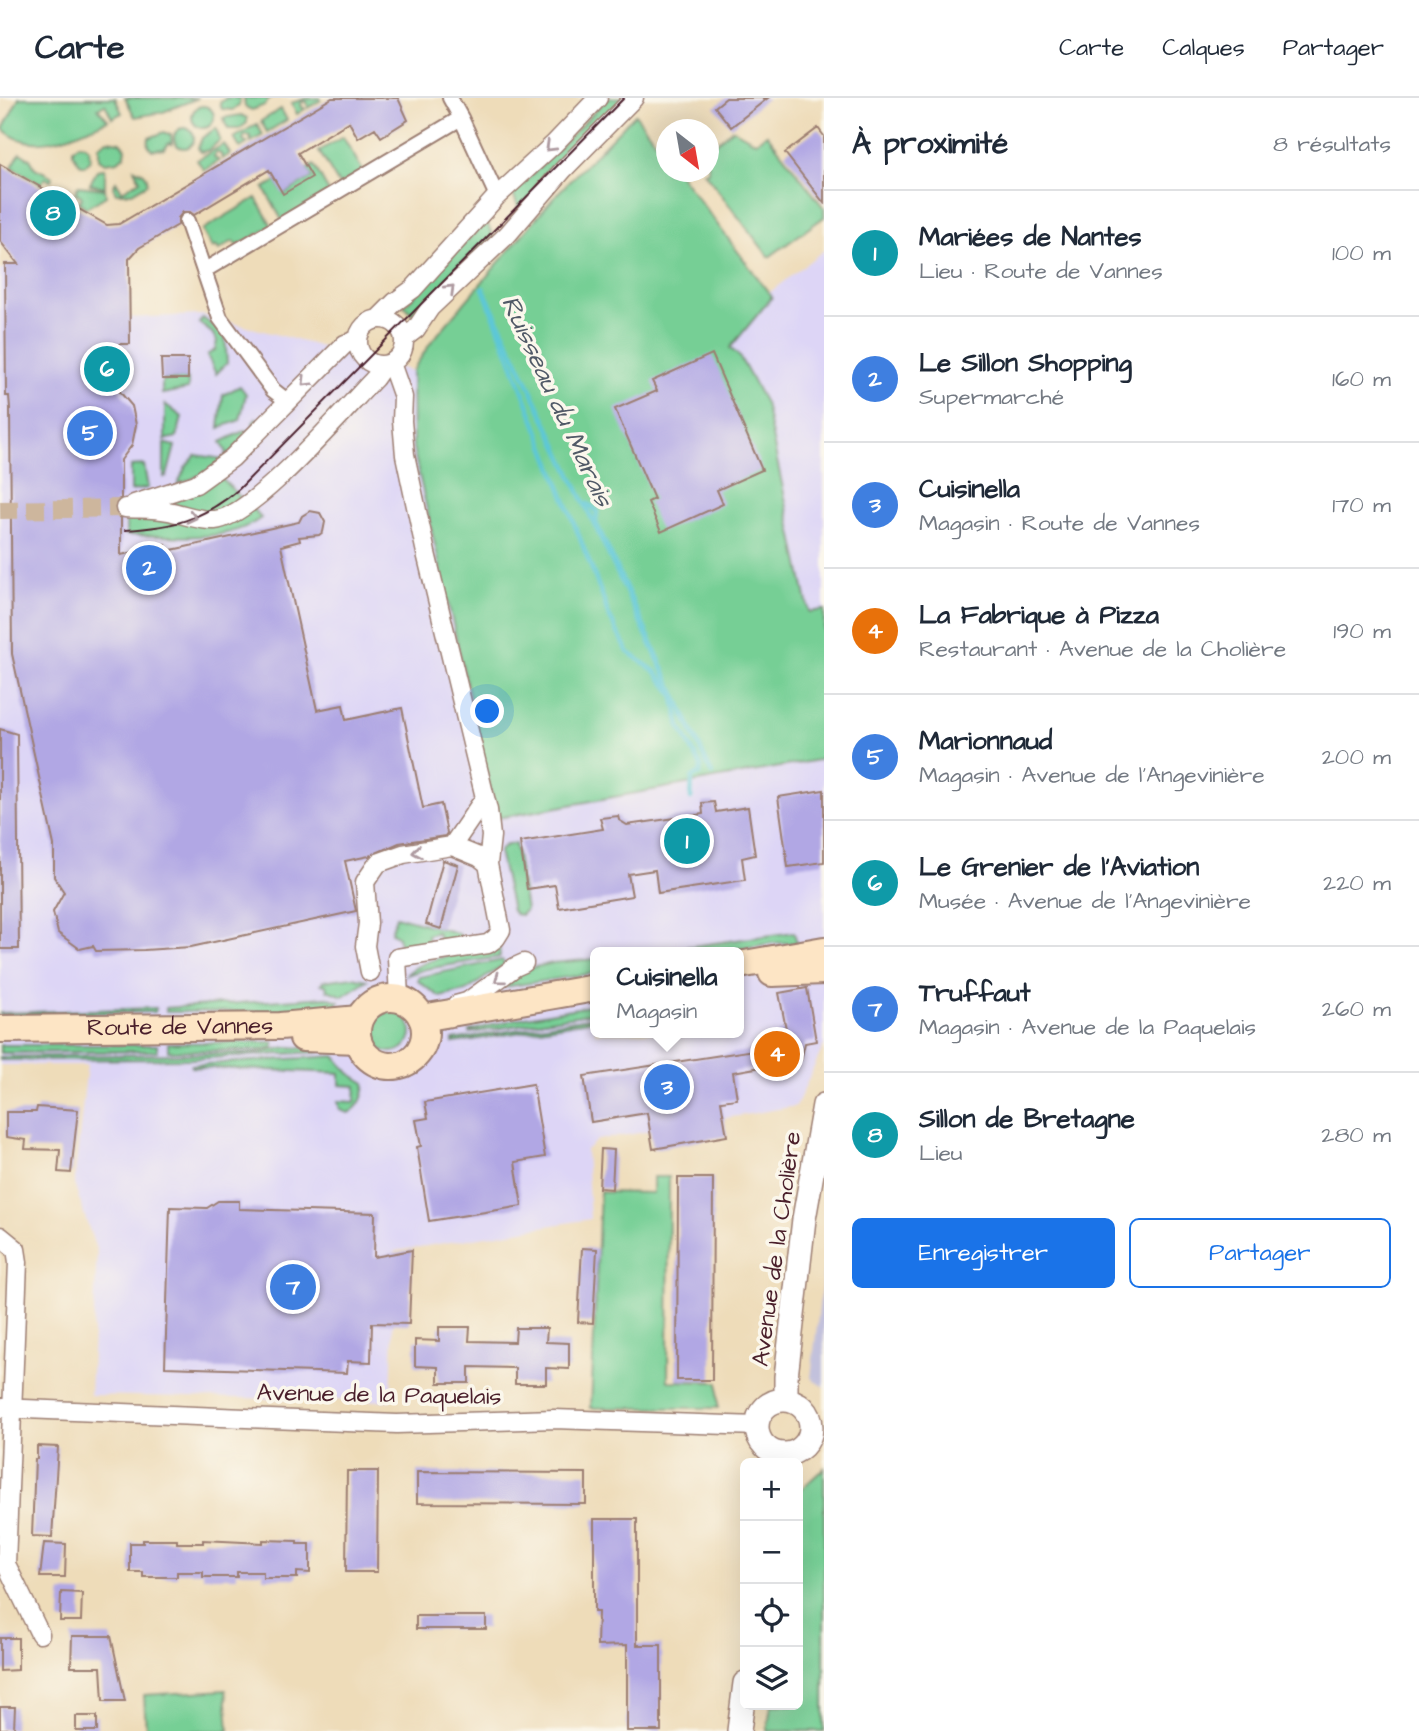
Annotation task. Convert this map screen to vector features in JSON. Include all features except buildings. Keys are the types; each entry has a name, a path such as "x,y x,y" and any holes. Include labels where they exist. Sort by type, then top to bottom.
{"main road":[{"path":"744,964 824,950"},
{"path":"744,977 824,971"},
{"path":"415,1015 590,989"},
{"path":"415,1015 422,1047 413,1058 391,1066 382,1065 369,1058 358,1029 365,1010 383,999 415,1015 502,1016 590,1002"},
{"name":"Route de Vannes","path":"0,1030 280,1026 358,1029"},
{"name":"Route de Vannes","path":"0,1042 279,1038 358,1029"}],"street":[{"path":"450,98 497,196"},
{"path":"388,364 376,365 366,360 359,352 357,340 363,327 377,319 413,289 497,196 554,144 598,98"},
{"path":"404,338 416,329 430,308 508,234 564,170 634,98"},
{"path":"205,270 461,118"},
{"path":"187,220 220,318 273,390 287,401"},
{"path":"357,340 345,344 216,471 196,484 125,508 170,511 204,520 218,520 233,515 261,495 402,352 404,338 399,327 393,321 377,319"},
{"path":"388,364 403,397 405,455 484,799 491,836 488,864 501,930 488,944 397,958 415,1015 467,1002 524,963"},
{"path":"452,846 484,799"},
{"path":"370,972 365,946 368,923 365,881 378,863 452,846 471,852 488,864"},
{"name":"Avenue de la Cholière","path":"786,1400 786,1377 804,1219 824,1105"},
{"path":"0,1236 16,1249 18,1262 6,1408 3,1564 40,1634"},
{"path":"786,1400 804,1409 818,1427 800,1448 777,1458 763,1444 757,1426 765,1408 786,1400"},
{"name":"Avenue de la Paquelais","path":"6,1408 397,1424 554,1419 757,1426"},
{"path":"738,1731 741,1710"}],"shaded area":[{"path":"824,250 824,610 809,612 797,562 730,348 772,297 769,293"},
{"path":"95,267 97,319 203,315 412,371 413,448 497,818 824,760 824,1045 796,1106 597,1140 586,1150 590,1219 395,1251 391,1401 90,1395 97,1252 74,1184 87,1065 0,1065 0,269"},
{"path":"824,1263 824,1387 811,1378"}],"green space":[{"path":"19,98 115,98 122,113 112,118 105,104 98,108 108,120 55,140 27,141 3,129"},
{"path":"125,98 198,98 163,112 135,117"},
{"path":"226,98 240,98 239,106 232,110 222,109 220,103"},
{"path":"244,98 270,98 265,105 252,110 245,107"},
{"path":"608,98 630,98 519,209 513,194"},
{"path":"305,99 321,100 308,108 307,102 302,101 301,106 305,109 297,114 291,103"},
{"path":"199,106 207,106 214,113 214,121 207,128 199,128 192,121 192,113"},
{"path":"281,109 287,120 267,132 261,121"},
{"path":"635,114 656,142 656,182 686,182 772,297 730,348 739,356 765,403 809,612 824,610 824,759 497,818 413,448 412,371 432,341 556,195"},
{"path":"241,115 247,118 247,123 239,129 228,129 223,118"},
{"path":"257,124 263,135 251,142 250,136 245,135 243,140 248,143 240,148 234,138"},
{"path":"184,128 191,131 194,138 191,145 184,148 177,145 174,138 177,131"},
{"path":"216,128 220,140 209,150 201,152 198,148 202,138"},
{"path":"733,129 756,142 767,134 824,208 824,217 769,257 712,182 719,182 719,140"},
{"path":"164,132 171,135 172,144 169,143 164,149 152,150 148,144 149,138"},
{"path":"343,137 363,171 339,185 319,151"},
{"path":"107,140 120,142 126,148 125,155 118,161 105,163 99,159 99,146"},
{"path":"79,144 89,149 90,159 86,165 81,165 73,154 73,149"},
{"path":"224,144 230,154 222,159 221,154 216,152 214,157 219,161 204,170 197,160"},
{"path":"20,153 30,159 35,168 53,177 51,180 45,178 41,184 12,167"},
{"path":"314,165 329,192 282,220 264,188 276,181 284,194 312,177 307,169"},
{"path":"105,169 105,187 90,184 97,170"},
{"path":"134,169 144,174 147,184 132,193 116,193 113,187 116,181 122,191 140,180"},
{"path":"78,186 105,189 106,196 86,208 79,202 82,198 80,195 75,193"},
{"path":"256,198 272,226 237,246 233,241 219,250 216,246 212,248 202,230"},
{"path":"486,221 493,236 415,316 404,306"},
{"path":"203,318 225,335 227,363 216,374 207,355 215,350 217,341 212,333 199,323"},
{"path":"188,379 188,389 162,394 162,380"},
{"path":"240,386 246,394 240,420 219,428 223,395"},
{"path":"165,404 182,417 177,437 165,440"},
{"path":"256,418 261,423 223,459 227,453 221,442 246,430 249,433 256,426 253,423"},
{"path":"164,443 175,446 167,476 164,477"},
{"path":"196,455 223,459 202,474 178,484 185,468"},
{"path":"144,465 148,488 131,491 131,466"},
{"path":"219,476 245,502 210,513 156,505"},
{"path":"252,508 261,518 230,532 195,537 126,535 126,515 168,516"},
{"path":"515,843 526,910 521,915 512,910 499,852 504,846"},
{"path":"396,916 457,933 462,938 460,942 440,943 437,932 427,935 429,945 401,949 398,937 391,932"},
{"path":"794,932 797,943 773,943 744,948 686,947"},
{"path":"499,945 500,957 426,969 406,975 436,959"},
{"path":"590,959 590,974 499,988 522,970 553,963"},
{"path":"502,960 505,964 466,991 440,997 418,981 419,977"},
{"path":"353,977 367,980 343,996 327,990 326,985 321,984 323,981"},
{"path":"326,997 339,1001 334,1011 166,1012 166,1008"},
{"path":"590,1006 590,1014 469,1033 515,1019"},
{"path":"156,1008 155,1012 0,1015 0,1013"},
{"path":"391,1012 405,1018 411,1032 405,1046 391,1052 377,1046 371,1032 377,1018"},
{"path":"590,1018 590,1021 453,1043 453,1040"},
{"path":"274,1042 274,1047 261,1050 168,1051 168,1043"},
{"path":"0,1045 157,1045 157,1051 0,1053"},
{"path":"287,1047 318,1049 318,1052 190,1059 0,1060 0,1057 259,1053"},
{"path":"335,1056 349,1073 365,1083 361,1101 348,1113 340,1110 338,1101 355,1102 356,1086 340,1085 340,1073 191,1067 191,1065"},
{"path":"653,1177 669,1177 668,1381 718,1382 718,1408 591,1408 600,1192 653,1193"},
{"path":"824,1468 824,1731 767,1731 770,1710 803,1710 803,1487"},
{"path":"226,1690 229,1731 146,1731 144,1695"}],"waterway":[{"name":"Ruisseau du Marais","path":"588,504 597,511 596,523 712,774 483,288 607,612 628,652 656,672 673,694 680,727 701,766 700,774 692,777 691,798"}],"tunnel":[{"path":"0,510 125,508"}],"tram line":[{"path":"125,530 158,527 186,520 212,508 239,489 624,98"}],"place":[{"name":"Sillon de Bretagne","path":"53,213"},
{"name":"Le Grenier de l'Aviation","path":"107,369"},
{"name":"Marionnaud","path":"90,433"},
{"name":"Le Sillon Shopping","path":"149,568"},
{"name":"Mariées de Nantes","path":"687,841"},
{"name":"La Fabrique à Pizza","path":"777,1054"},
{"name":"Cuisinella","path":"667,1087"},
{"name":"Truffaut","path":"293,1287"}]}
